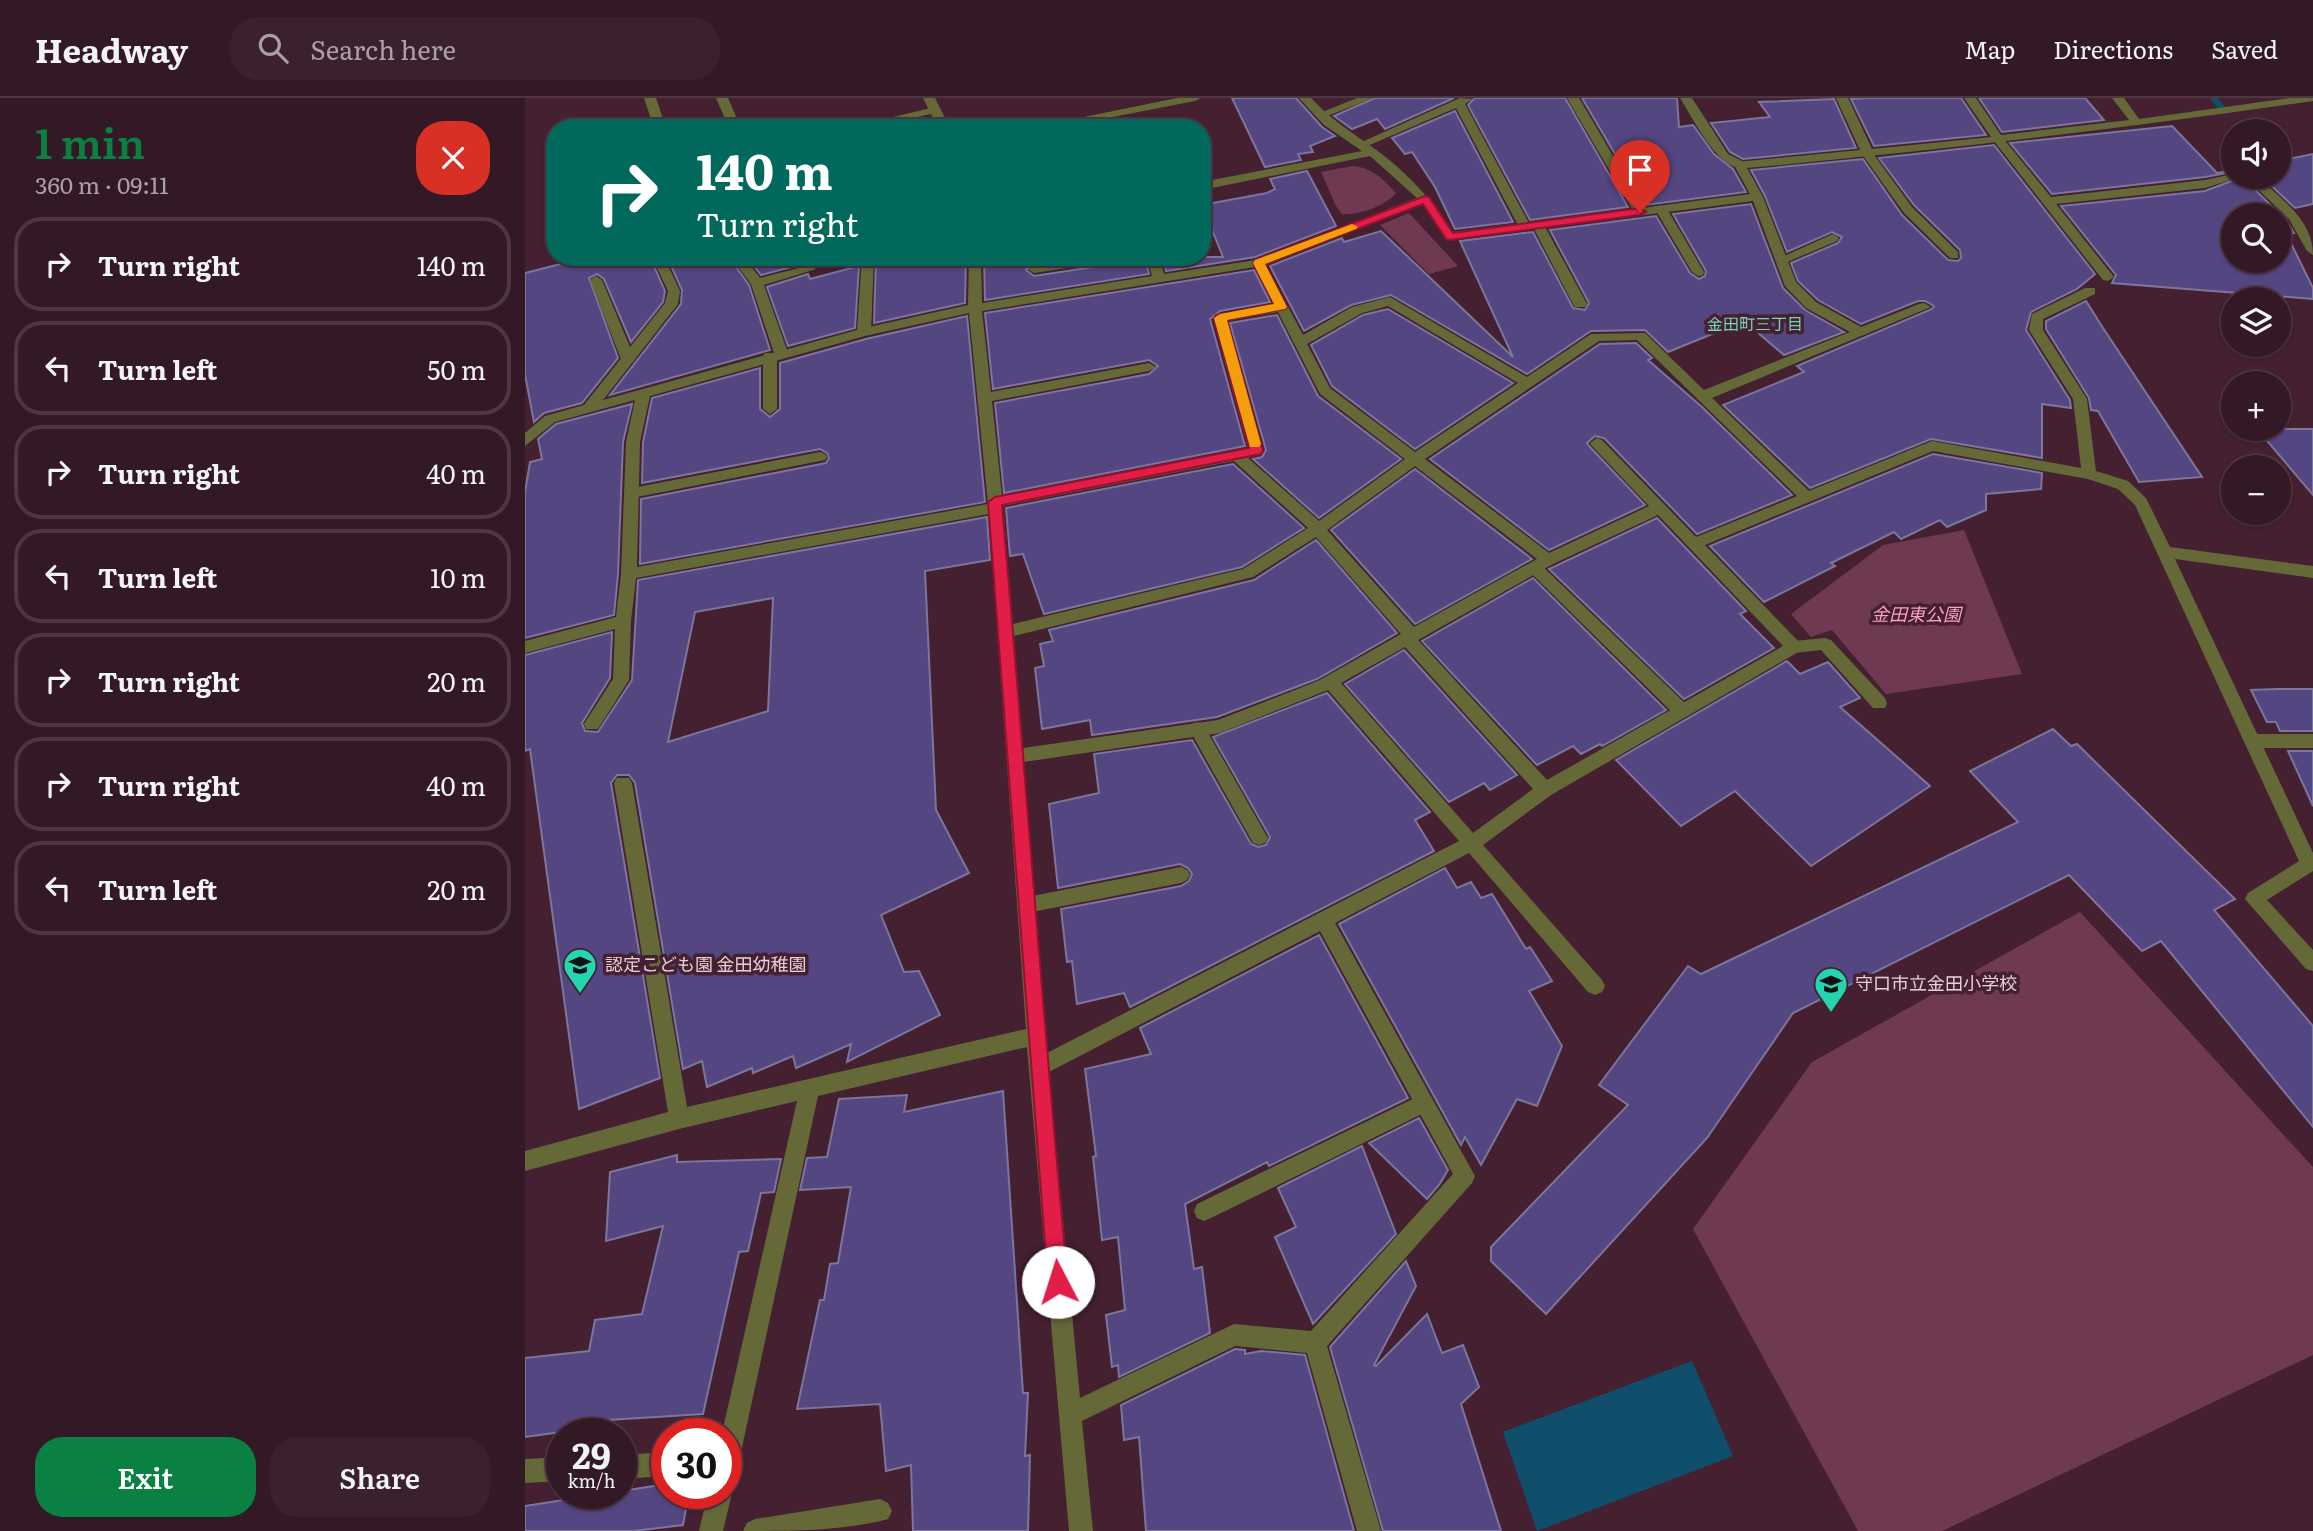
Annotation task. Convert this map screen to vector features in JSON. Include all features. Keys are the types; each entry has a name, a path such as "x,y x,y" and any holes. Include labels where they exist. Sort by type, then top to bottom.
{"street":[{"path":"650,98 657,119"},
{"path":"722,98 731,119"},
{"path":"929,98 940,119"},
{"path":"1084,119 1195,98"},
{"path":"1305,98 1321,115 1367,148 1425,199 1450,236 1757,197"},
{"path":"1321,115 1367,98"},
{"path":"1573,98 1640,212"},
{"path":"1686,98 1724,156 1739,166 1757,197 1790,284 1811,305 1861,333"},
{"path":"1842,98 1868,154 1908,209 1954,255"},
{"path":"1970,98 1998,139 2108,277"},
{"path":"2118,98 2137,122"},
{"path":"1739,166 1998,139 2313,98"},
{"path":"1211,184 1367,148 1465,100 1532,226 1580,304"},
{"path":"894,119 935,110"},
{"path":"2048,201 2221,180"},
{"path":"2264,189 2294,217 2313,251"},
{"path":"525,441 549,419 775,354 975,308 1259,263 1425,199"},
{"path":"1661,209 1698,272"},
{"path":"1781,260 1833,238"},
{"path":"1259,263 1325,391 1415,459 1541,564 1682,711"},
{"path":"590,407 671,304 674,291 662,266"},
{"path":"744,266 757,283 775,354 770,409"},
{"path":"864,332 868,266"},
{"path":"975,266 975,308 1017,756 1036,1036 1081,1531"},
{"path":"1034,269 1054,266"},
{"path":"1156,266 1159,278"},
{"path":"757,283 810,269"},
{"path":"596,280 628,359"},
{"path":"2089,474 2080,399 2036,330 2037,317 2090,291"},
{"path":"1300,342 1357,310 1390,301 1527,383"},
{"path":"629,574 995,505 1256,451 1220,318 1281,307"},
{"path":"1703,396 1924,307"},
{"path":"1006,632 1248,573 1597,337 1640,336 1807,497"},
{"path":"984,398 1149,367"},
{"path":"592,724 621,680 623,621 629,574 633,442 644,392"},
{"path":"1597,443 1794,647"},
{"path":"1693,544 1932,446 2089,474 2123,485 2141,502 2309,864 2254,899 2313,963"},
{"path":"1237,456 1318,528 1410,638 1545,790"},
{"path":"632,493 820,457"},
{"path":"1017,756 1220,726 1331,682 1541,564 1659,508"},
{"path":"2164,552 2313,572"},
{"path":"525,647 623,621"},
{"path":"1039,1067 1472,843 1545,790 1794,647 1825,644 1879,703"},
{"path":"1331,682 1595,986"},
{"path":"1197,729 1259,838"},
{"path":"2252,741 2313,741"},
{"path":"623,783 679,1119"},
{"path":"1027,905 1181,875"},
{"path":"1315,1343 1465,1176 1324,920"},
{"path":"525,1161 679,1119 1036,1036"},
{"path":"737,1418 810,1089"},
{"path":"1204,1211 1423,1103"},
{"path":"1070,1415 1234,1335 1315,1343"},
{"path":"1315,1343 1369,1531"},
{"path":"525,1471 546,1470"},
{"path":"711,1531 716,1509"},
{"path":"755,1531 846,1524 880,1511"}],"green space":[{"path":"1352,166 1371,171 1396,193 1371,209 1342,214 1321,172"},
{"path":"1409,213 1458,266 1429,274 1380,225"},
{"name":"金田東公園","path":"1964,530 2022,674 1886,694 1832,630 1811,637 1791,614 1883,545"},
{"path":"2080,912 2313,1167 2313,1355 1942,1531 1858,1531 1693,1229 1812,1062"}],"water":[{"path":"1692,1361 1733,1456 1537,1531 1503,1432"}],"building":[{"path":"1232,98 1296,98 1322,127 1335,136 1310,146 1313,152 1298,154 1301,160 1265,167"},
{"path":"1375,98 1454,98 1385,129 1377,119 1352,129 1334,116"},
{"path":"1475,98 1565,98 1628,207 1530,220 1468,105"},
{"path":"1582,98 1677,98 1679,127 1693,125 1714,154 1733,169 1746,192 1645,205"},
{"path":"1961,98 1986,135 1874,146 1851,99"},
{"path":"1979,98 2085,98 2104,120 2002,132"},
{"path":"1834,99 1856,148 1743,159 1730,152 1711,123 1770,117 1759,102"},
{"path":"1455,111 1513,222 1455,229 1435,187 1412,152 1405,154 1392,138"},
{"path":"2172,126 2221,174 2052,194 2010,143"},
{"path":"1994,145 2095,274 2077,289 2031,312 2026,330 2070,400 2071,408 2042,404 2042,458 1931,439 1810,488 1723,405 1804,372 1797,366 1934,306 1918,301 1861,324 1818,300 1798,281 1791,263 1838,243 1842,237 1832,232 1787,252 1765,196 1751,170 1863,159 1902,215 1948,260 1958,261 1961,258 1960,250 1914,205 1879,158"},
{"path":"2313,154 2313,204 2295,208 2275,189 2291,189 2291,159"},
{"path":"1307,171 1336,226 1255,257 1211,264 1211,257 1223,257 1211,227 1211,203 1267,193 1275,189 1270,179"},
{"path":"2221,185 2221,189 2254,189 2269,203 2221,203 2221,273 2291,273 2291,243 2313,288 2313,299 2291,297 2291,287 2221,287 2221,292 2112,283 2116,275 2061,206 2205,191"},
{"path":"1751,204 1783,288 1805,310 1844,332 1784,355 1744,321 1668,352 1645,330 1591,331 1527,374 1391,295 1351,305 1304,331 1270,266 1342,238 1344,242 1381,231 1513,357 1460,241 1533,232 1573,308 1585,310 1589,303 1550,230 1656,216 1690,273 1699,279 1705,276 1706,271 1673,214"},
{"path":"553,266 654,266 665,291 663,302 631,342 604,279 597,274 589,278 618,358 582,403 544,413 534,422 525,375 525,273"},
{"path":"671,266 735,266 749,285 770,350 610,395 681,304 682,290"},
{"path":"754,266 795,266 761,275"},
{"path":"859,266 855,328 788,346 767,287 808,274 810,279"},
{"path":"876,266 966,266 965,303 874,323"},
{"path":"984,266 1030,266 1026,270 1034,276 1100,266 1147,266 1149,274 985,300"},
{"path":"1165,266 1198,266 1166,271"},
{"path":"1254,270 1270,302 1220,311 1210,319 1245,446 1004,493 995,403 1149,374 1158,366 1149,360 993,389 985,313"},
{"path":"2086,301 2202,477 2139,482 2098,411 2091,410 2089,398 2046,329 2046,321"},
{"path":"1388,309 1513,383 1415,449 1332,386 1311,345 1363,315"},
{"path":"1277,315 1318,396 1401,459 1319,518 1253,459 1262,457 1266,450 1230,323"},
{"path":"967,316 985,502 640,564 641,499 826,463 829,458 827,453 820,449 642,483 643,442 652,398 760,368 760,409 770,417 780,409 780,363 866,339"},
{"path":"1636,343 1652,358 1648,360 1702,407 1792,495 1697,534 1604,438 1595,436 1587,443 1645,505 1549,550 1430,459 1600,344"},
{"path":"632,404 623,442 614,615 525,638 525,492 530,462 542,459 538,439 556,424"},
{"path":"2291,429 2313,429 2313,495 2291,469 2291,455 2279,455 2267,441 2291,441"},
{"path":"1933,454 2042,473 2041,489 1986,494 1986,510 1947,527 1940,520 1901,539 1894,532 1831,563 1835,566 1764,602 1710,546"},
{"path":"1233,464 1304,528 1242,567 1044,614 1023,554 1010,556 1006,508"},
{"path":"1415,469 1532,559 1415,624 1331,530"},
{"path":"987,517 990,560 925,571 936,810 969,873 881,915 904,972 919,971 940,1015 847,1062 851,1044 796,1068 793,1056 753,1073 752,1068 707,1087 702,1061 683,1069 635,783 629,775 617,775 611,783 660,1078 579,1109 530,749 525,751 525,655 612,632 610,678 582,723 585,731 598,732 632,680 638,580","holes":["773,598 768,711 668,742 695,612"]},
{"path":"1657,518 1746,611 1740,614 1774,648 1684,699 1549,569"},
{"path":"1316,540 1397,633 1317,679 1217,717 1092,735 1090,720 1042,729 1035,668 1044,666 1040,644 1053,641 1049,630 1254,580"},
{"path":"1533,578 1666,710 1602,746 1600,744 1581,754 1573,746 1537,765 1422,641"},
{"path":"1404,650 1517,775 1490,790 1484,783 1449,802 1345,684"},
{"path":"1787,661 1800,674 1828,662 1860,698 1840,707 1930,786 1811,866 1735,791 1681,826 1616,760"},
{"path":"2313,689 2313,731 2280,731 2276,722 2267,722 2251,690"},
{"path":"1327,693 1430,812 1415,820 1434,851 1130,1007 1124,993 1077,1004 1072,961 1067,962 1061,909 1181,886 1189,881 1192,874 1180,864 1058,888 1049,804 1099,793 1094,754 1192,740 1251,844 1258,847 1266,845 1270,837 1213,737"},
{"path":"2053,729 2071,746 2077,744 2235,899 2214,910 2313,1026 2313,1127 2161,941 2142,951 2069,875 1793,1013 1707,1138 1546,1314 1491,1261 1491,1247 1628,1105 1599,1085 1688,966 1701,974 2018,822 1970,771"},
{"path":"2288,751 2313,751 2313,806"},
{"path":"1445,868 1457,888 1471,882 1481,898 1492,894 1526,949 1530,947 1552,981 1529,991 1562,1046 1537,1106 1517,1099 1481,1165 1465,1137 1461,1145 1339,924"},
{"path":"1319,935 1408,1098 1269,1166 1267,1162 1185,1204 1194,1269 1202,1267 1210,1333 1119,1377 1118,1365 1112,1367 1106,1315 1125,1310 1118,1237 1102,1240 1093,1157 1096,1156 1085,1069 1151,1054 1140,1028"},
{"path":"1003,1091 1023,1393 1028,1393 1025,1456 1030,1455 1028,1531 913,1531 911,1465 886,1471 880,1404 797,1409 820,1300 824,1300 830,1264 838,1263 851,1187 800,1190 807,1158 827,1157 839,1099 907,1095 904,1112"},
{"path":"1419,1118 1448,1170 1427,1199 1369,1143"},
{"path":"1362,1146 1396,1234 1313,1324 1275,1237 1296,1227 1278,1188"},
{"path":"677,1155 677,1162 781,1159 774,1192 761,1193 748,1251 739,1252 703,1414 637,1418 546,1418 546,1434 525,1437 525,1358 589,1351 595,1320 642,1314 663,1226 606,1241 610,1172"},
{"path":"1406,1261 1416,1286 1374,1365 1376,1366 1427,1314 1442,1353 1463,1345 1479,1387 1461,1404 1501,1531 1383,1531 1330,1347"},
{"path":"1235,1349 1245,1350 1245,1354 1261,1351 1305,1355 1354,1531 1146,1531 1139,1437 1124,1440 1121,1405"},
{"path":"651,1486 651,1509 686,1509 683,1525 633,1531 525,1531 525,1506 546,1503 546,1509 637,1509 637,1489"}],"waterway":[{"path":"2214,98 2221,107"}],"slow traffic":[{"path":"1254,444 1220,318 1281,307 1259,263 1352,227"}],"place":[{"name":"認定こども園 金田幼稚園","path":"580,995"},
{"name":"守口市立金田小学校","path":"1831,1014"}],"district":[{"name":"金田町三丁目","path":"1755,324"}],"route":[{"path":"1058,1282 1036,1036 1017,756 995,502 1256,451 1220,318 1281,307 1259,263 1425,199 1450,236 1640,212"}]}
